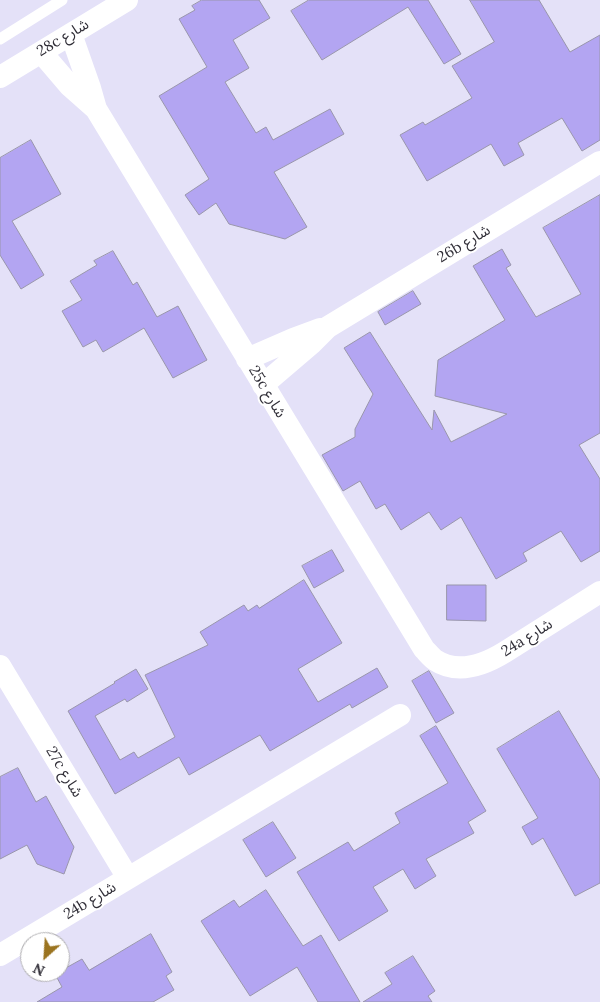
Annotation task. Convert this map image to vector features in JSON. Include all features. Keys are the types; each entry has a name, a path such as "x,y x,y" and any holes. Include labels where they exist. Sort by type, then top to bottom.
{"street":[{"name":"28c شارع","path":"0,77 127,0"},
{"name":"25c شارع","path":"71,34 96,109 424,649 435,659 448,666"},
{"name":"25c شارع","path":"41,52 70,86 96,109"},
{"name":"26b شارع","path":"263,385 328,327 600,162"},
{"name":"26b شارع","path":"247,359 292,339 328,327"},
{"name":"24a شارع","path":"448,666 463,668 478,666 491,660 600,592"},
{"name":"27c شارع","path":"0,666 128,878"},
{"name":"24b شارع","path":"0,955 400,715"}],"lane":[{"path":"0,39 62,0"}],"building":[{"path":"202,0 259,0 270,18 233,40 249,68 225,82 256,133 266,127 273,140 330,109 344,134 274,172 307,227 285,239 229,224 216,203 199,215 185,195 209,179 159,96 207,67 179,19 195,10 192,6"},
{"path":"309,0 428,0 461,54 444,64 408,7 322,60 291,11"},
{"path":"470,0 539,0 570,52 600,35 600,140 582,151 562,118 518,143 524,155 504,166 491,144 427,181 400,135 423,122 425,125 472,98 452,66 494,42"},
{"path":"31,140 61,194 12,221 44,275 21,289 0,255 0,158"},
{"path":"600,195 600,433 579,445 600,479 600,551 581,562 561,531 523,553 527,561 496,579 461,517 441,530 429,512 401,530 385,504 376,509 360,481 343,491 322,455 355,437 355,429 373,394 344,348 370,332 432,430 434,410 451,442 507,414 435,396 438,360 505,320 473,266 502,249 511,265 506,268 536,317 581,294 543,228"},
{"path":"113,251 133,285 137,282 157,317 178,306 207,360 173,378 144,328 103,352 96,340 83,347 62,311 82,300 70,281 97,265 94,261"},
{"path":"413,291 421,304 385,325 378,312"},
{"path":"332,550 344,571 314,588 302,566"},
{"path":"304,580 342,643 298,669 318,702 377,668 388,687 352,708 350,704 270,751 260,735 189,775 179,757 115,794 68,711 136,669 148,689 127,702 125,699 95,716 120,760 134,752 138,758 175,737 145,675 208,645 200,632 244,605 248,611 257,605 259,608"},
{"path":"447,585 486,585 486,621 447,620"},
{"path":"429,671 454,713 436,723 412,681"},
{"path":"559,711 600,780 600,883 575,896 543,838 532,845 522,827 538,818 497,749"},
{"path":"436,726 486,811 468,822 474,833 426,859 436,876 415,889 403,869 373,887 388,911 339,941 297,872 348,842 354,851 400,823 395,813 448,783 420,736"},
{"path":"18,768 36,802 46,796 74,847 64,874 37,864 27,845 0,859 0,777"},
{"path":"273,822 296,858 266,877 243,840"},
{"path":"266,890 303,946 321,935 360,1002 318,1002 297,967 250,996 201,921 234,900 239,907"},
{"path":"151,934 172,972 166,976 174,990 153,1002 37,1002 62,987 59,982 70,982 70,966 82,959 89,970"},
{"path":"413,956 435,991 428,996 432,1002 363,1002 392,984 385,973"}]}
